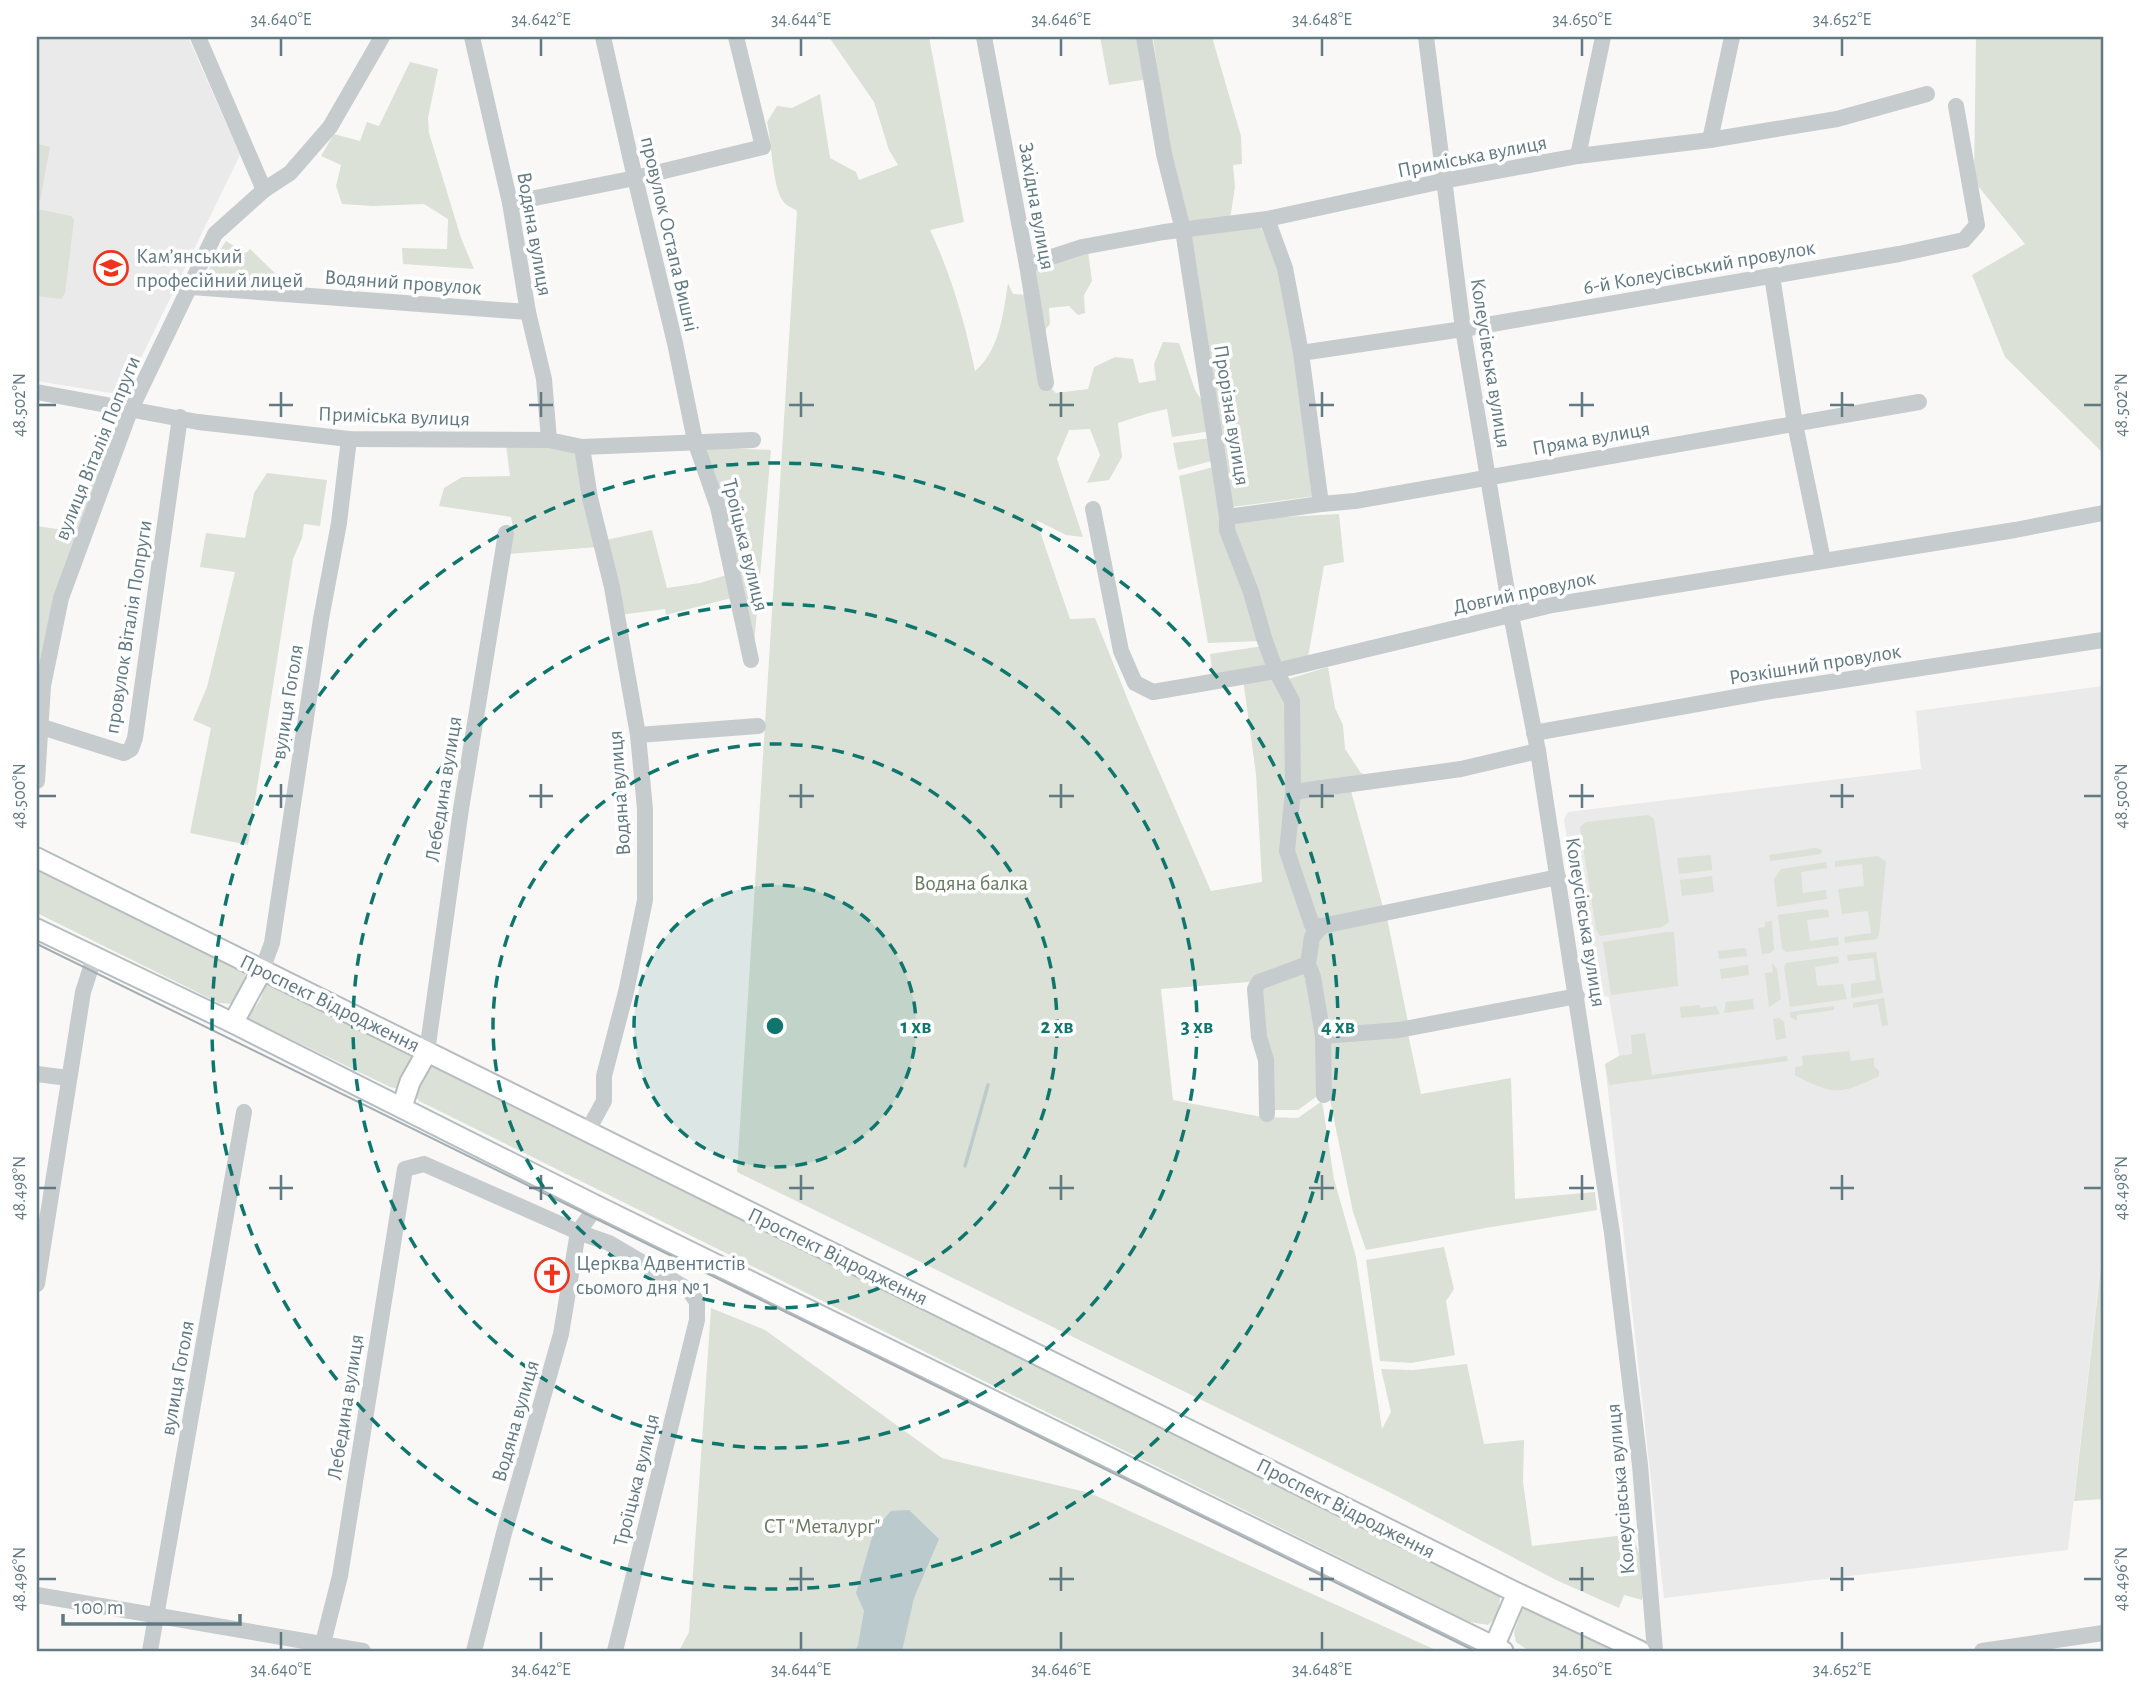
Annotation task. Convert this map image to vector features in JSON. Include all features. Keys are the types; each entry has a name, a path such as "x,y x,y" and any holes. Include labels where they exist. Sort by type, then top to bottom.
{"main road":[{"name":"Проспект Відродження","path":"37,858 1517,1593 1640,1651"},
{"path":"37,929 233,1023 597,1206 1499,1649 1517,1593"},
{"path":"233,1023 262,970"},
{"path":"402,1107 410,1082 427,1052"}],"street":[{"path":"198,37 264,190"},
{"name":"вулиця Віталія Попруги","path":"37,781 43,686 61,598 130,411 215,234 264,190 290,173 330,127 382,37"},
{"name":"Водяна вулиця","path":"472,37 510,203 528,312 544,379 549,440"},
{"name":"провулок Остапа Вишні","path":"603,37 675,343 695,441"},
{"path":"510,203 635,178 763,147 736,37"},
{"name":"Західна вулиця","path":"984,37 1027,265 1046,383"},
{"name":"Прорізна вулиця","path":"1144,37 1164,154 1183,230 1227,530 1251,592 1276,671 1292,701 1293,792 1287,851 1312,925 1322,926"},
{"name":"Колеусівська вулиця","path":"1426,37 1463,329 1511,614 1538,751 1612,1233 1640,1465 1655,1651"},
{"path":"1578,156 1602,37"},
{"path":"1710,140 1732,37"},
{"name":"Приміська вулиця","path":"1027,265 1082,247 1268,219 1443,181 1578,156 1710,140 1837,119 1927,94"},
{"name":"6-й Колеусівський провулок","path":"1301,353 1463,329 1964,240 1977,225 1955,106"},
{"path":"1268,219 1285,268 1301,353 1321,503"},
{"path":"1772,275 1796,424 1823,560"},
{"name":"Водяний провулок","path":"191,287 528,312"},
{"name":"Приміська вулиця","path":"37,392 198,422 349,439 549,440 582,447 753,440"},
{"name":"Пряма вулиця","path":"1227,517 1321,503 1355,501 1919,402"},
{"name":"провулок Віталія Попруги","path":"42,727 124,753 131,749 135,738 180,417"},
{"name":"вулиця Гоголя","path":"262,970 272,943 349,439"},
{"name":"Троїцька вулиця","path":"695,441 718,507 751,660"},
{"name":"Водяна вулиця","path":"582,447 638,735 645,809 645,900 626,992 604,1076 604,1101 587,1132"},
{"name":"Довгий провулок","path":"1093,509 1121,651 1135,683 1153,692 1276,671 1552,604 2015,530 2103,513"},
{"name":"Лебедина вулиця","path":"427,1052 461,809 506,533"},
{"name":"Розкішний провулок","path":"1535,733 1759,693 2103,640"},
{"path":"638,735 758,726"},
{"path":"1293,792 1461,769 1538,751"},
{"path":"1324,1095 1323,1037 1313,977 1308,964 1312,937 1322,926 1558,877"},
{"path":"37,1284 83,992 94,958"},
{"path":"1267,1114 1266,1060 1259,1037 1255,989 1259,982 1308,964"},
{"path":"1323,1037 1399,1030 1577,996"},
{"path":"37,1074 68,1078"},
{"name":"вулиця Гоголя","path":"150,1651 244,1112"},
{"name":"Лебедина вулиця","path":"322,1648 340,1576 405,1169 424,1164 578,1232"},
{"name":"Водяна вулиця","path":"474,1651 504,1533 561,1334 578,1232 597,1206"},
{"name":"Троїцька вулиця","path":"578,1232 609,1243 689,1290 697,1302 697,1320 615,1651"},
{"path":"37,1595 322,1648 363,1651"},
{"path":"1982,1651 2103,1633"}],"shaded area":[{"name":"Кам’янський професійний лицей","path":"37,37 188,37 240,155 123,395 37,381"},
{"path":"2103,686 2103,1245 2068,1550 1664,1598 1605,1064 1619,1056 1609,997 1592,994 1564,819 1568,812 1921,769 1916,711"},
{"path":"909,1510 939,1539 914,1598 902,1651 855,1651 864,1611 856,1593 874,1530 891,1511"}],"green space":[{"name":"Водяна балка","path":"829,37 929,37 964,222 930,230 957,299 975,371 990,353 995,342 1008,283 1013,294 1030,295 1046,383 1056,393 1088,389 1094,367 1115,357 1133,359 1139,383 1156,380 1154,364 1163,342 1179,343 1195,390 1206,407 1211,431 1172,437 1167,409 1118,423 1122,457 1109,480 1087,483 1100,455 1090,429 1069,430 1057,459 1083,537 1066,535 1036,520 1070,619 1095,618 1211,891 1262,882 1256,774 1243,679 1274,675 1289,702 1289,783 1281,852 1311,929 1304,961 1249,982 1161,989 1173,1100 1262,1117 1298,1118 1322,1101 1334,1179 1356,1257 1382,1429 1391,1412 1381,1369 1413,1370 1467,1364 1484,1444 1524,1440 1523,1482 1532,1546 1633,1534 1645,1574 1642,1600 1624,1595 1619,1608 1556,1580 1391,1493 737,1172 797,211 785,204 779,194 767,122 777,106 792,108 820,94 830,158 856,172 859,180 898,165 889,150 874,102"},
{"path":"1100,37 1141,37 1149,79 1109,85"},
{"path":"1153,37 1212,37 1241,136 1242,164 1233,165 1235,187 1230,219 1188,229 1169,149"},
{"path":"1976,37 2103,37 2103,453 2005,357 1972,275 2025,244 1974,181"},
{"path":"410,62 438,69 428,118 429,133 461,238 474,269 403,264 402,248 447,249 448,219 424,204 342,204 336,186 341,165 321,156 334,134 360,141 367,122 379,126"},
{"path":"37,144 50,147 40,201 37,200"},
{"path":"37,209 71,216 74,220 65,293 61,299 37,296"},
{"path":"1260,226 1280,266 1316,496 1232,507 1188,236"},
{"path":"226,241 246,253 250,249 281,279 289,292 207,285 210,268"},
{"path":"1088,251 1092,281 1084,295 1085,313 1078,315 1069,306 1049,308 1050,324 1045,330 1035,264"},
{"path":"106,429 114,437 43,672 37,661 37,526 70,531"},
{"path":"1211,438 1215,460 1178,470 1173,443"},
{"path":"548,443 580,451 598,547 507,554 513,528 511,517 439,506 444,488 462,477 510,476 506,445"},
{"path":"702,447 771,450 754,645"},
{"path":"1217,466 1262,641 1208,643 1179,476"},
{"path":"267,473 327,480 320,526 304,524 302,538 293,559 248,845 190,833 211,728 193,720 207,687 235,572 200,567 206,533 245,538 254,493"},
{"path":"1339,514 1344,562 1324,566 1308,657 1278,666 1231,520"},
{"path":"652,530 667,588 700,583 730,574 735,597 666,615 665,609 620,615 606,540"},
{"path":"1263,646 1267,669 1213,676 1210,654"},
{"path":"1328,667 1335,708 1343,725 1345,749 1361,773 1367,775 1296,788 1285,680"},
{"path":"1351,791 1383,907 1315,921 1291,848 1298,798"},
{"path":"1648,815 1654,819 1669,922 1662,927 1600,936 1596,929 1580,827 1586,822"},
{"path":"1816,848 1822,850 1821,854 1770,861 1769,855"},
{"path":"1711,855 1712,870 1679,874 1677,858"},
{"path":"1878,856 1886,862 1879,935 1877,939 1845,943 1844,937 1871,933 1868,911 1842,914 1838,889 1864,886 1862,864 1835,867 1835,861"},
{"path":"1826,862 1827,868 1801,872 1803,893 1826,890 1827,899 1777,907 1774,879 1781,869"},
{"path":"37,867 239,964 246,980 243,989 233,1004 219,1003 37,913"},
{"path":"1712,876 1714,892 1682,896 1680,880"},
{"path":"1828,910 1829,917 1807,920 1810,941 1838,937 1839,945 1786,952 1782,948 1778,915"},
{"path":"1387,918 1408,1022 1327,1031 1315,954 1316,942 1326,928"},
{"path":"1772,921 1774,950 1762,954 1758,928 1765,927 1765,922"},
{"path":"1674,932 1678,986 1611,995 1603,942"},
{"path":"1744,948 1747,956 1719,959 1718,951"},
{"path":"1876,952 1883,993 1851,998 1851,984 1876,980 1873,958 1848,961 1847,955"},
{"path":"1838,956 1839,963 1815,967 1817,986 1843,984 1847,999 1790,1007 1784,967 1786,963"},
{"path":"1772,963 1777,969 1781,999 1769,1007 1765,973 1773,972"},
{"path":"1748,965 1749,975 1721,979 1720,969"},
{"path":"1307,970 1317,1030 1320,1094 1298,1110 1271,1110 1260,987"},
{"path":"266,979 413,1053 413,1062 398,1089 245,1017 260,1001"},
{"path":"1884,998 1888,1025 1882,1026 1878,1004 1853,1008 1853,1003"},
{"path":"1753,999 1754,1009 1724,1013 1726,1002"},
{"path":"1700,1005 1700,1008 1716,1006 1720,1014 1681,1018 1680,1007"},
{"path":"1834,1006 1834,1010 1797,1015 1797,1021 1790,1017 1790,1012"},
{"path":"1779,1018 1784,1022 1786,1038 1776,1040 1773,1019"},
{"path":"1645,1033 1652,1075 1787,1056 1788,1061 1609,1085 1605,1064 1619,1056 1632,1054 1631,1035"},
{"path":"1408,1034 1421,1094 1511,1078 1515,1199 1595,1192 1597,1210 1366,1250 1353,1212 1329,1095 1329,1040"},
{"path":"1849,1051 1851,1061 1874,1058 1874,1066 1879,1071 1879,1076 1855,1087 1837,1090 1818,1086 1795,1075 1795,1067 1803,1066 1802,1056"},
{"path":"431,1061 1500,1595 1496,1615 1488,1625 1470,1622 419,1101 416,1096 417,1086"},
{"path":"1444,1247 1454,1289 1446,1301 1455,1355 1411,1363 1380,1361 1366,1260"},
{"path":"2103,1248 2103,1499 2074,1501"},
{"name":"СТ \"Металург\"","path":"711,1308 765,1330 942,1458 1090,1493 1438,1651 679,1651 689,1632"},
{"path":"1529,1606 1625,1651 1529,1651 1516,1642 1514,1632 1522,1610"}],"waterway":[{"path":"965,1166 988,1085"}],"tram line":[{"path":"37,944 1475,1651"}],"place":[{"name":"Кам’янський професійний лицей","path":"111,268"},
{"name":"Церква Адвентистів сьомого дня № 1","path":"552,1275"}]}
